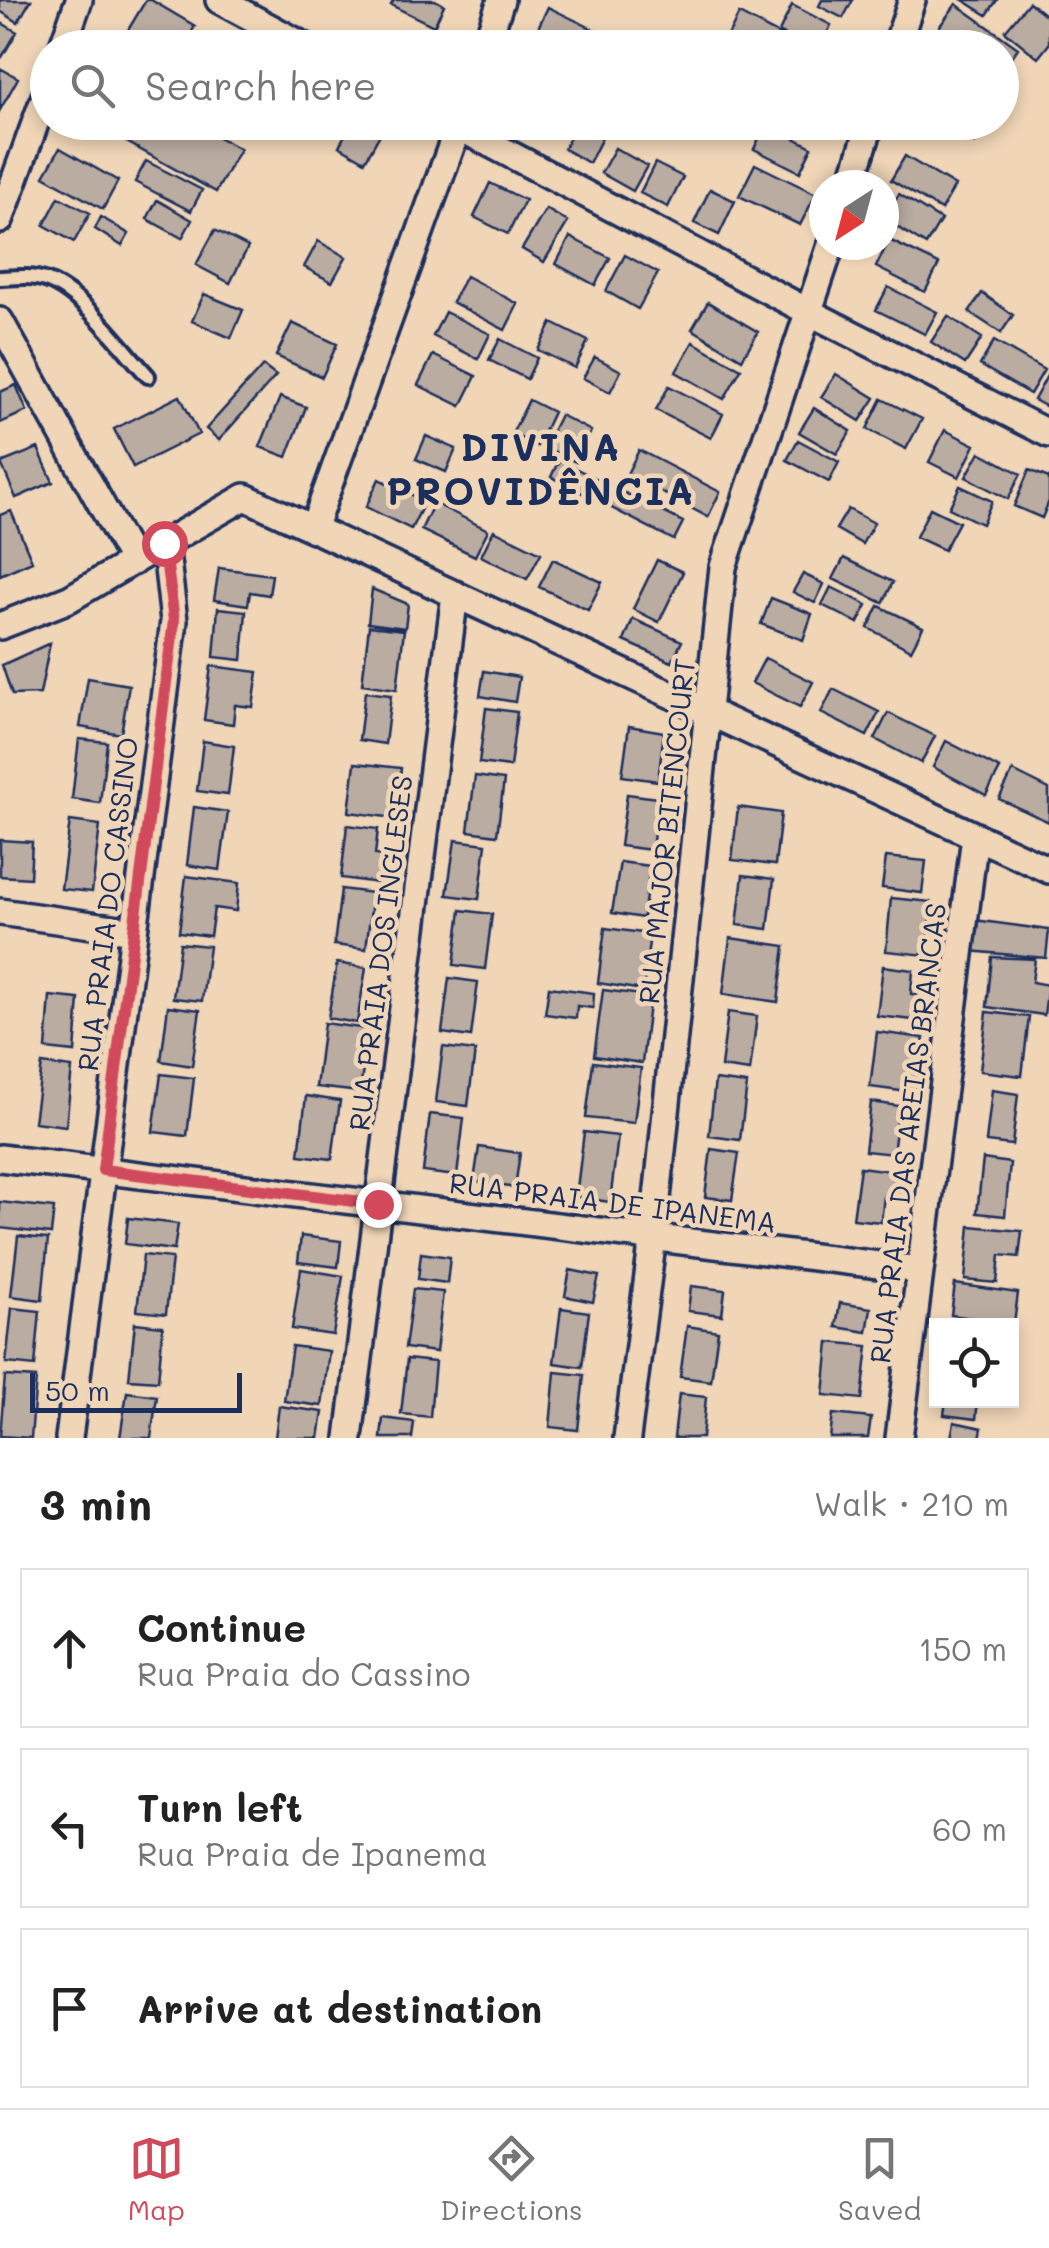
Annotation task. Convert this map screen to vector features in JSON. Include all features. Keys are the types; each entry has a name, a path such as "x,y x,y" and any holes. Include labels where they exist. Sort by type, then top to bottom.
{"street":[{"path":"68,30 79,0"},
{"path":"220,0 275,30"},
{"path":"491,30 500,0"},
{"path":"902,30 912,0"},
{"path":"0,220 30,138"},
{"path":"313,529 450,140"},
{"path":"486,140 1049,434"},
{"path":"856,170 866,140"},
{"name":"RUA MAJOR BITENCOURT","path":"626,1438 652,1237 724,567 826,260"},
{"path":"0,321 133,562"},
{"path":"0,626 69,599 246,497 1049,870"},
{"name":"RUA PRAIA DO CASSINO","path":"69,1438 174,621 164,543"},
{"name":"RUA PRAIA DOS INGLESES","path":"349,1438 455,594"},
{"name":"RUA PRAIA DAS AREIAS BRANCAS","path":"899,1438 976,836"},
{"path":"0,912 134,931"},
{"name":"RUA PRAIA DE IPANEMA","path":"0,1158 920,1270"}],"lane":[{"path":"0,278 46,280 70,294 148,376"}],"building":[{"path":"0,0 31,0 18,22 0,11"},
{"path":"146,0 195,26 193,30 128,30"},
{"path":"394,0 435,0 444,5 434,26 391,5"},
{"path":"822,0 853,0 843,18 819,6"},
{"path":"963,0 997,0 987,15"},
{"path":"1029,2 1049,18 1049,44 1038,58 1019,42 1019,30 1006,30"},
{"path":"956,4 993,30 937,30"},
{"path":"792,5 831,25 829,30 780,30"},
{"path":"548,7 595,30 537,30"},
{"path":"739,14 770,30 731,30"},
{"path":"0,22 17,32 2,57 0,56"},
{"path":"0,68 18,78 0,110"},
{"path":"123,140 224,140 240,149 216,192"},
{"path":"342,140 377,140 365,161 339,146"},
{"path":"569,140 601,140 589,163 564,149"},
{"path":"758,140 798,140 812,147 800,172 754,149"},
{"path":"60,148 118,181 103,209 44,176"},
{"path":"615,148 647,166 633,191 601,173"},
{"path":"905,156 955,186 941,210 899,185 897,170"},
{"path":"146,161 202,190 191,211 135,182"},
{"path":"655,163 683,177 668,207 640,193"},
{"path":"755,164 809,191 809,208 800,225 739,196"},
{"path":"490,183 525,200 508,234 474,217"},
{"path":"710,189 735,201 719,235 694,223"},
{"path":"899,194 941,220 926,245 899,228"},
{"path":"59,197 90,213 74,242 44,225"},
{"path":"157,200 192,220 182,238 147,219"},
{"path":"546,209 568,222 544,262 522,249"},
{"path":"101,217 129,234 122,246 95,229"},
{"path":"215,230 248,247 230,283 196,265"},
{"path":"570,237 610,258 595,285 556,264"},
{"path":"318,241 346,257 332,282 304,267"},
{"path":"899,245 939,264 925,292 876,267 879,260 899,260"},
{"path":"625,255 658,273 638,309 606,291"},
{"path":"466,276 518,304 505,330 452,302"},
{"path":"888,287 937,312 925,334 876,310"},
{"path":"982,293 1013,315 1001,333 969,312"},
{"path":"204,294 243,310 231,338 192,321"},
{"path":"708,302 758,332 742,359 692,329"},
{"path":"445,312 490,334 478,359 433,336"},
{"path":"948,316 982,338 965,364 931,342"},
{"path":"292,323 337,344 322,377 276,356"},
{"path":"552,323 588,341 575,368 538,350"},
{"path":"500,339 537,358 527,379 489,360"},
{"path":"994,341 1044,370 1030,394 980,365"},
{"path":"693,342 741,369 724,399 676,372"},
{"path":"433,355 476,376 461,406 418,385"},
{"path":"595,357 621,371 610,392 583,378"},
{"path":"263,366 276,376 219,440 206,429"},
{"path":"1049,372 1049,408 1034,400"},
{"path":"836,374 875,398 860,421 821,397"},
{"path":"16,385 27,411 0,423 0,392"},
{"path":"669,386 723,414 711,438 656,410"},
{"path":"180,396 199,434 133,467 114,429"},
{"path":"280,397 306,407 287,457 260,447"},
{"path":"882,399 922,419 906,449 867,429"},
{"path":"529,400 553,412 537,446 512,434"},
{"path":"814,408 851,431 837,454 799,432"},
{"path":"560,415 591,431 576,462 544,447"},
{"path":"945,430 975,445 959,477 929,462"},
{"path":"426,436 456,449 446,472 416,459"},
{"path":"798,440 839,462 829,482 787,460"},
{"path":"38,448 53,482 16,498 1,463"},
{"path":"639,450 720,492 708,517 627,474"},
{"path":"980,452 1021,474 1008,499 966,477"},
{"path":"559,460 683,522 674,540 551,477"},
{"path":"1029,470 1049,478 1049,501 1042,518 1014,506"},
{"path":"379,479 425,501 411,529 366,507"},
{"path":"960,486 992,501 982,524 949,508"},
{"path":"434,503 488,530 475,556 421,530"},
{"path":"930,508 959,522 944,550 916,537"},
{"path":"848,509 874,523 862,544 836,529"},
{"path":"11,511 32,561 0,575 0,515"},
{"path":"494,530 541,553 527,579 481,556"},
{"path":"844,558 893,582 883,603 833,579"},
{"path":"553,559 602,582 588,610 539,587"},
{"path":"657,560 683,572 659,622 633,609"},
{"path":"219,568 272,575 269,595 250,592 248,605 214,600"},
{"path":"803,574 824,584 815,603 793,592"},
{"path":"831,587 867,605 858,623 822,605"},
{"path":"372,589 408,604 405,628 368,623"},
{"path":"771,598 812,614 803,640 761,624"},
{"path":"879,606 923,627 911,650 868,628"},
{"path":"218,608 246,611 242,660 214,657"},
{"path":"633,619 682,641 672,662 624,641"},
{"path":"369,626 404,630 397,689 362,684"},
{"path":"50,643 40,694 12,695 2,665"},
{"path":"765,658 813,682 800,707 752,683"},
{"path":"211,666 258,672 253,707 235,705 233,724 204,720"},
{"path":"484,671 519,677 515,702 480,696"},
{"path":"88,678 129,685 121,734 80,727"},
{"path":"833,689 879,712 867,736 821,713"},
{"path":"365,692 391,695 385,744 359,740"},
{"path":"486,708 517,712 510,767 479,763"},
{"path":"888,713 935,736 921,763 875,739"},
{"path":"629,726 664,732 658,781 622,776"},
{"path":"79,739 107,742 100,803 72,799"},
{"path":"203,741 234,746 228,795 197,791"},
{"path":"946,741 1000,769 986,795 933,767"},
{"path":"355,763 401,768 395,818 349,812"},
{"path":"1013,771 1049,789 1049,822 999,799"},
{"path":"475,776 504,780 497,835 468,831"},
{"path":"627,794 658,798 652,850 620,846"},
{"path":"194,807 228,812 220,870 187,865"},
{"path":"738,807 781,813 775,865 732,860"},
{"path":"70,821 100,825 92,892 61,889"},
{"path":"347,825 378,829 375,855 390,857 386,884 341,878"},
{"path":"0,840 32,842 30,878 0,876"},
{"path":"455,840 486,844 479,899 447,895"},
{"path":"886,857 926,861 922,893 882,888"},
{"path":"620,862 650,866 643,918 612,913"},
{"path":"743,875 774,879 768,929 737,925"},
{"path":"186,876 239,883 236,911 214,908 210,936 179,932"},
{"path":"341,889 373,893 366,949 334,945"},
{"path":"891,898 932,902 926,955 886,951"},
{"path":"461,910 492,914 485,969 454,965"},
{"path":"974,920 1049,930 1046,958 970,951"},
{"path":"605,928 650,934 643,990 598,983"},
{"path":"730,938 785,946 778,1002 723,994"},
{"path":"180,943 209,946 202,1001 173,998"},
{"path":"992,957 1035,959 1032,982 1048,985 1044,1015 987,1007"},
{"path":"337,963 366,968 357,1023 328,1018"},
{"path":"883,966 913,970 911,994 926,996 923,1021 877,1016"},
{"path":"449,978 478,982 471,1037 442,1033"},
{"path":"549,987 594,993 593,1008 577,1006 576,1018 545,1014"},
{"path":"603,990 650,996 642,1063 594,1056"},
{"path":"50,996 79,999 75,1052 46,1049"},
{"path":"168,1006 200,1010 192,1066 161,1061"},
{"path":"728,1012 757,1016 750,1071 721,1067"},
{"path":"987,1012 1029,1017 1022,1076 980,1071"},
{"path":"324,1023 368,1029 360,1092 316,1087"},
{"path":"877,1032 924,1038 916,1093 870,1087"},
{"path":"443,1047 475,1051 468,1106 436,1102"},
{"path":"593,1062 641,1068 634,1123 586,1118"},
{"path":"42,1064 72,1068 66,1126 34,1122"},
{"path":"161,1074 194,1078 187,1136 153,1132"},
{"path":"715,1080 747,1084 740,1140 709,1136"},
{"path":"992,1090 1018,1094 1012,1145 986,1142"},
{"path":"306,1096 340,1101 332,1159 299,1155"},
{"path":"871,1102 899,1106 893,1154 865,1151"},
{"path":"430,1114 464,1118 457,1176 423,1172"},
{"path":"584,1132 618,1136 610,1202 576,1197"},
{"path":"479,1147 520,1153 515,1188 474,1181"},
{"path":"711,1149 739,1153 732,1200 705,1197"},
{"path":"983,1159 1010,1163 1005,1216 977,1213"},
{"path":"860,1167 907,1173 904,1198 884,1196 881,1222 853,1219"},
{"path":"0,1202 54,1208 51,1234 0,1228"},
{"path":"128,1218 178,1224 174,1250 125,1244"},
{"path":"970,1226 1022,1231 1019,1257 1000,1255 997,1283 965,1280"},
{"path":"18,1236 48,1239 42,1300 11,1296"},
{"path":"301,1236 341,1241 338,1267 298,1262"},
{"path":"421,1253 450,1257 447,1283 418,1279"},
{"path":"143,1255 172,1258 166,1314 137,1311"},
{"path":"301,1269 343,1276 333,1335 292,1329"},
{"path":"570,1270 599,1276 593,1302 565,1296"},
{"path":"955,1284 1018,1293 1015,1318 951,1315"},
{"path":"691,1286 725,1290 722,1315 688,1311"},
{"path":"413,1289 443,1292 436,1352 405,1348"},
{"path":"840,1303 871,1308 867,1332 836,1327"},
{"path":"12,1308 40,1311 35,1366 6,1363"},
{"path":"561,1308 589,1312 582,1367 554,1363"},
{"path":"135,1323 163,1326 158,1381 129,1379"},
{"path":"687,1326 718,1331 711,1381 680,1377"},
{"path":"829,1342 868,1346 862,1399 824,1395"},
{"path":"292,1346 329,1351 322,1406 284,1401"},
{"path":"407,1359 435,1362 430,1417 401,1414"},
{"path":"555,1372 584,1375 578,1430 550,1427"},
{"path":"5,1376 36,1378 31,1438 0,1436"},
{"path":"127,1392 157,1396 151,1438 120,1438"},
{"path":"679,1394 706,1397 702,1438 674,1438"},
{"path":"279,1406 323,1412 319,1438 275,1438"},
{"path":"945,1408 977,1408 976,1419 944,1415"},
{"path":"833,1414 871,1418 868,1438 830,1438"},
{"path":"383,1418 414,1422 412,1438 381,1438"},
{"path":"954,1422 982,1428 980,1438 951,1438"}],"district":[{"name":"DIVINA PROVIDÊNCIA","path":"541,468"}],"route":[{"path":"164,543 174,621 103,1170 378,1204"}]}
